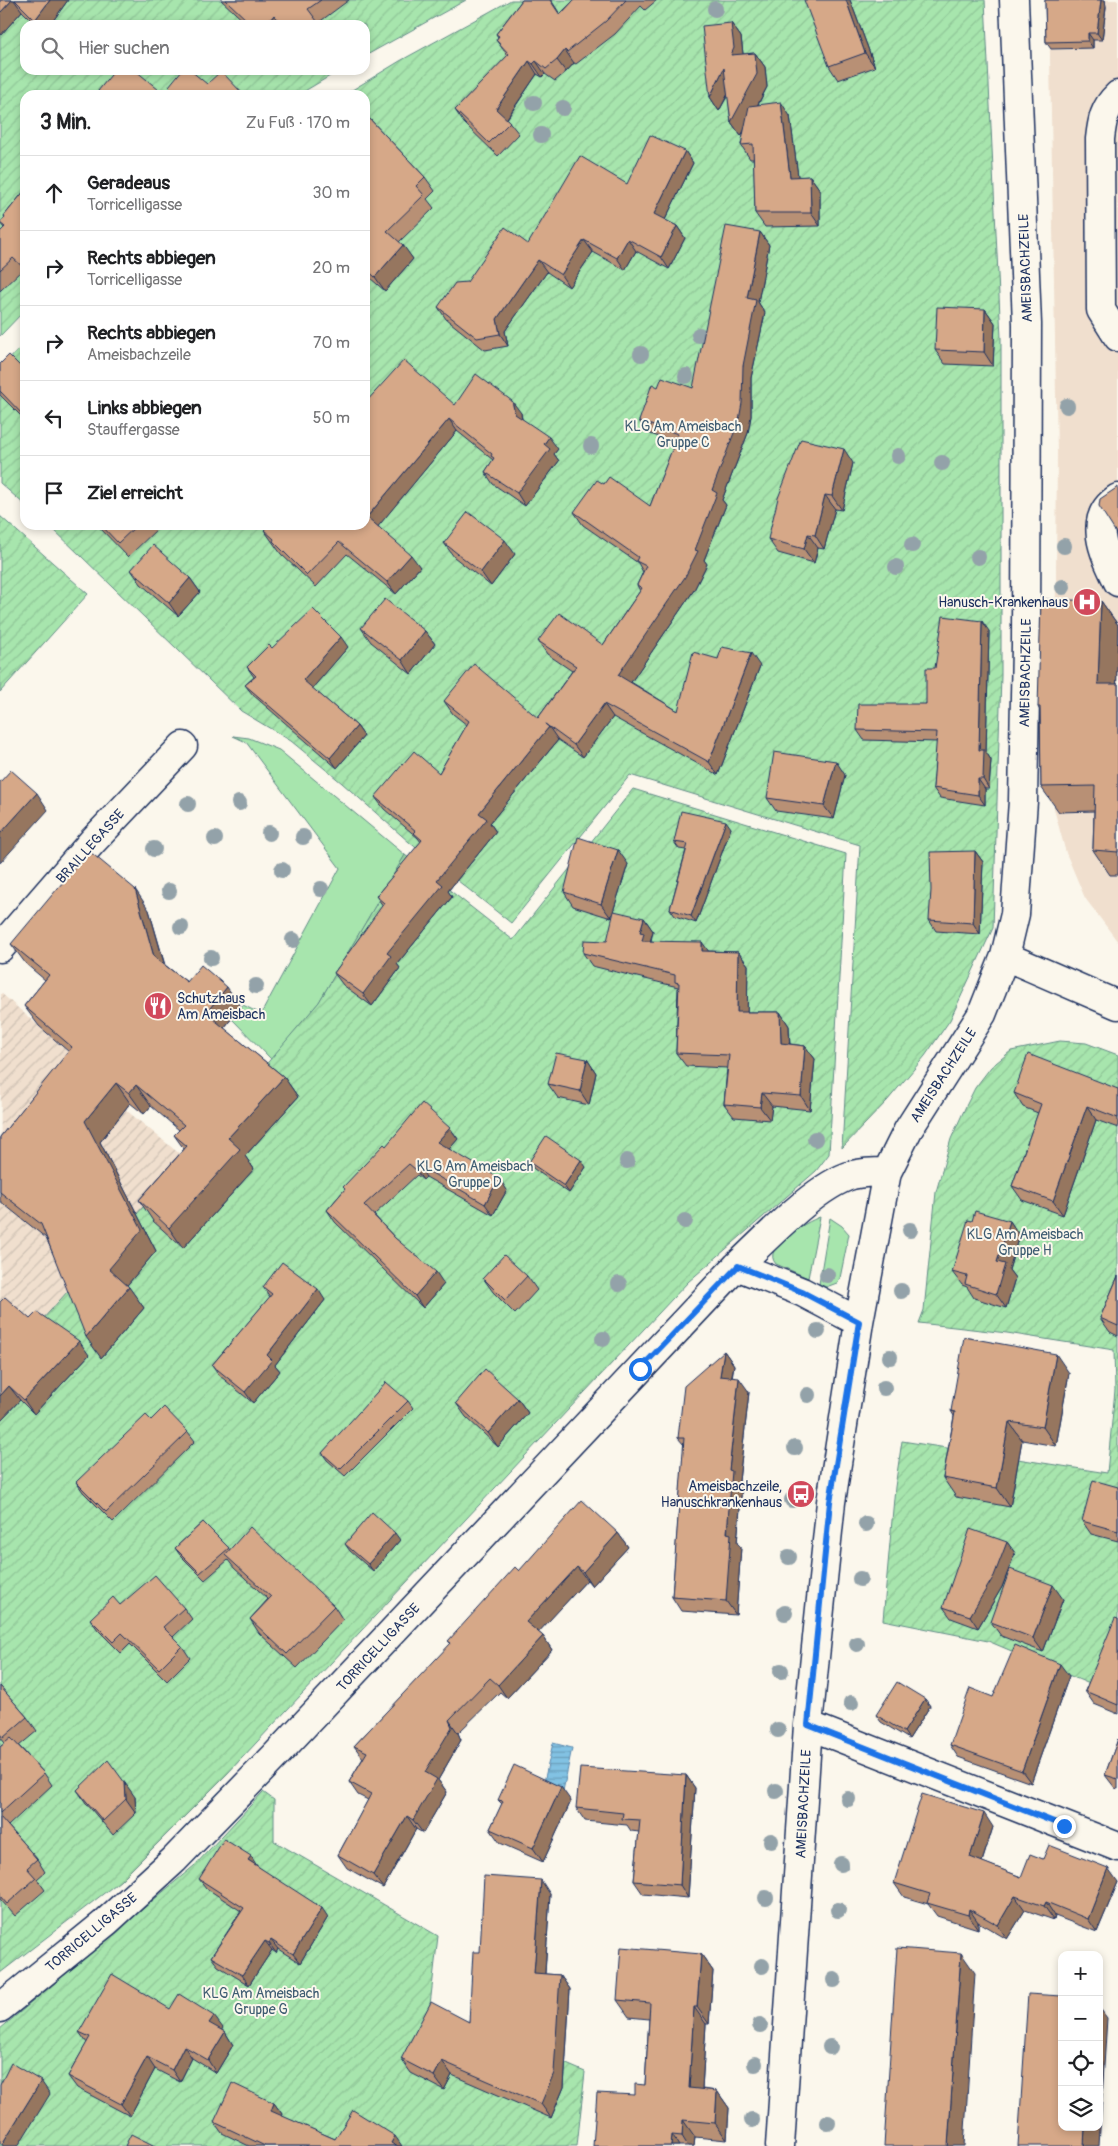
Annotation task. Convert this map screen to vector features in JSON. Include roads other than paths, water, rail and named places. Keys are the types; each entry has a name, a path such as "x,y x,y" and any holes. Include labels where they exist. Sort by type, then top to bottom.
{"street":[{"name":"AMEISBACHZEILE","path":"780,2146 808,1725 830,1502 859,1322 887,1172 908,1130 982,1014 1005,956 1016,914 1020,874 1026,635 1027,324 1014,0"},
{"path":"1118,95 1109,103 1102,120 1100,139 1101,310 1118,337"},
{"path":"1118,498 1110,503 1102,515 1100,527 1104,554 1118,582"},
{"name":"BRAILLEGASSE","path":"0,948 92,842 183,746"},
{"path":"1005,956 1118,1005"},
{"name":"TORRICELLIGASSE","path":"0,2008 106,1922 174,1860 275,1756 738,1266 787,1219 832,1184 861,1174 887,1172"},
{"path":"738,1266 802,1292 859,1322"},
{"path":"808,1725 1118,1847"}],"water":[{"path":"553,1743 572,1748 563,1791 543,1786"}],"place":[{"name":"Hanusch-Krankenhaus","path":"1087,602"},
{"name":"Schutzhaus Am Ameisbach","path":"158,1006"},
{"name":"Ameisbachzeile, Hanuschkrankenhaus","path":"801,1494"}],"park label":[{"name":"KLG Am Ameisbach Gruppe C","path":"683,434"},
{"name":"KLG Am Ameisbach Gruppe D","path":"475,1174"},
{"name":"KLG Am Ameisbach Gruppe H","path":"1025,1242"},
{"name":"KLG Am Ameisbach Gruppe G","path":"261,2002"}]}
